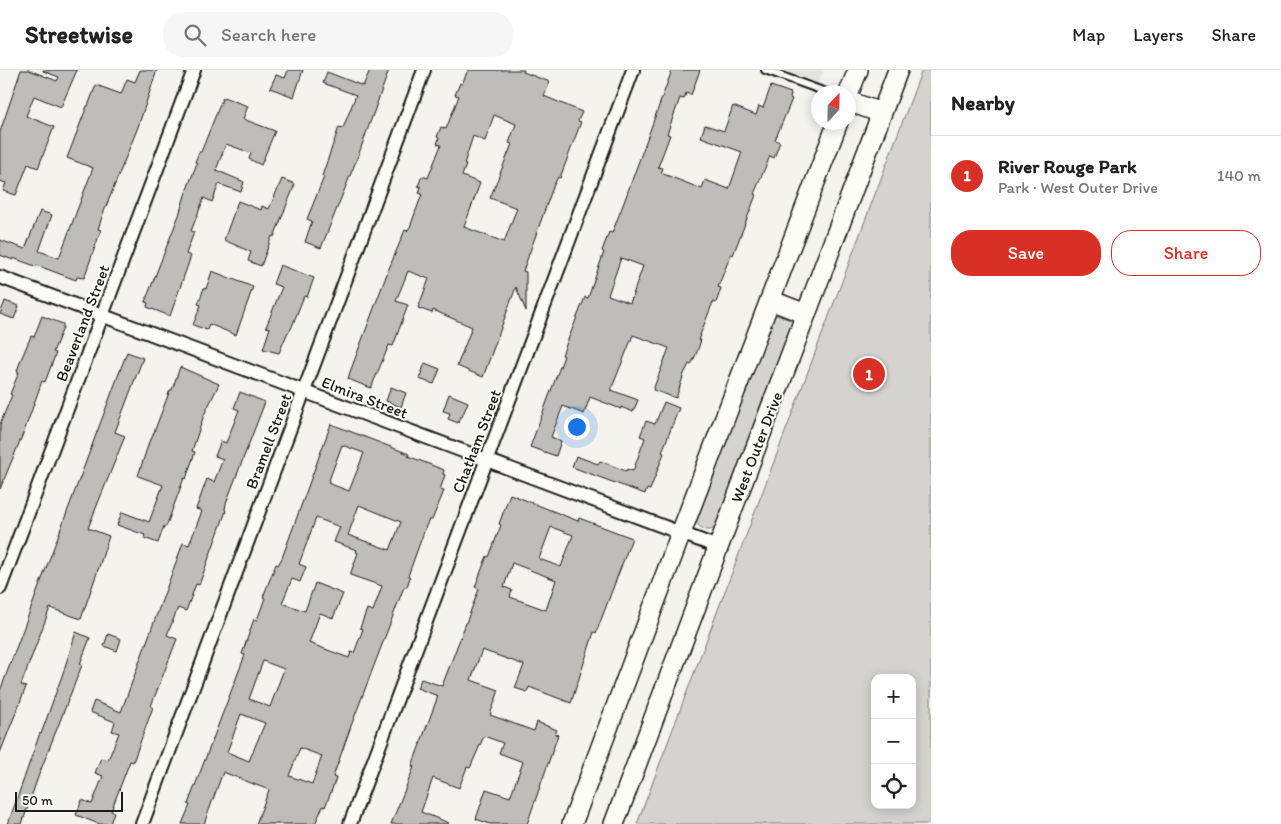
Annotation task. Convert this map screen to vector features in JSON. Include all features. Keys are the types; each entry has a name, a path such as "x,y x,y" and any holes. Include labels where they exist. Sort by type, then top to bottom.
{"main road":[{"path":"852,85 858,70"},
{"name":"West Outer Drive","path":"614,824 898,70"},
{"path":"856,104 881,113"},
{"path":"572,824 835,130"},
{"path":"770,300 806,314"}],"street":[{"name":"Beaverland Street","path":"0,588 194,70"},
{"name":"Bramell Street","path":"142,824 424,70"},
{"name":"Chatham Street","path":"350,824 633,70"},
{"name":"Elmira Street","path":"0,277 718,547"}],"lane":[{"path":"765,70 811,87"}],"shaded area":[{"path":"781,70 824,70 818,84"},
{"path":"922,70 931,70 931,824 637,824"},
{"path":"773,314 793,322 718,525 706,530 696,522 696,517"}],"building":[{"path":"21,70 29,70 57,81 59,77 43,70 77,70 61,107 34,96 26,116 54,127 38,168 28,164 16,195 3,191 6,183 0,181 0,132"},
{"path":"140,70 157,70 138,127 103,214 98,229 101,230 84,278 77,277 76,280 36,265 0,255 0,240 25,249 40,211 52,215 39,251 59,258 93,168 67,158 96,85 121,94 127,79 135,82"},
{"path":"288,70 303,70 294,97 270,88 276,75 285,78"},
{"path":"370,70 389,70 358,156 321,248 305,242 312,221 307,219 324,177 322,176 339,127 343,128 356,95 323,83 327,72 363,86"},
{"path":"468,70 524,70 523,72 550,82 544,96 582,112 578,121 581,122 560,178 558,177 553,187 523,271 526,272 526,311 516,287 483,377 457,366 472,327 433,310 432,313 418,308 429,279 408,271 396,301 408,305 393,346 389,345 371,388 348,379 350,372 388,271 405,230 407,231 410,227 422,194 419,193 421,187 418,186 422,176 428,178 441,145 437,144 439,138 437,137 441,127 446,129 459,96 455,95 460,83 462,84","holes":["494,115 516,124 509,143 512,144 490,198 517,208 504,242 464,227 480,183 462,176 473,136 485,141"]},
{"path":"672,70 700,70 691,95 686,93 684,99 680,98 667,134 670,135 658,167 663,168 661,173 702,189 705,180 729,189 742,152 701,137 705,125 724,131 733,106 756,115 759,106 763,108 771,86 791,93 790,98 792,99 775,140 780,142 774,158 770,156 754,194 756,195 733,255 731,254 718,287 721,288 716,303 713,302 700,335 699,340 701,340 697,352 684,374 676,398 653,390 669,348 633,335 611,390 638,400 633,412 590,397 584,414 563,406 551,437 561,441 556,456 530,447 564,356 562,355 585,297 588,298 609,232 612,233","holes":["621,258 643,266 630,303 608,295"]},
{"path":"223,97 248,106 243,119 275,131 261,165 249,159 251,153 226,144 216,170 244,182 241,192 219,184 212,202 204,198 191,231 194,232 186,254 191,256 170,316 147,307 148,303 145,302 179,215 197,163 195,162 199,152 201,152"},
{"path":"282,179 295,184 261,266 248,261 251,252 224,240 238,201 261,210 262,206 269,209"},
{"path":"280,265 314,278 307,297 304,296 279,353 263,349 270,328 266,327 282,287 273,284"},
{"path":"212,271 253,287 236,335 209,324 207,330 193,325 201,305 198,304 204,288 206,289"},
{"path":"5,301 19,306 14,319 0,314"},
{"path":"42,316 63,324 63,328 53,352 56,353 45,382 42,381 25,429 0,489 0,424 12,395 10,394 19,372 17,371 20,362 31,336 34,337"},
{"path":"127,352 143,358 115,432 125,436 88,528 109,536 81,619 50,608 21,685 26,687 0,753 0,691"},
{"path":"425,363 440,369 434,384 419,379"},
{"path":"180,367 219,384 204,415 192,451 195,452 186,479 184,478 158,543 144,538 145,535 117,525 122,512 149,522 163,485 138,476 150,439"},
{"path":"391,387 406,393 401,407 386,401"},
{"path":"240,392 265,402 226,503 226,511 199,585 196,584 186,611 178,608 167,635 177,639 151,706 153,707 133,762 130,761 111,811 114,812 110,824 99,824 76,815 82,800 92,804 103,776 95,773 101,758 108,760 119,733 112,731 115,722 90,712 94,701 121,712 183,543 189,545 202,511 196,509 207,479 214,482 223,459 215,456 221,441 226,443 239,410 234,408"},
{"path":"449,394 468,402 458,423 448,419 450,413 443,411"},
{"path":"664,402 679,408 650,490 647,489 645,494 572,467 576,456 598,464 600,461 626,471 627,469 633,471 645,438 640,436 646,421 655,424"},
{"path":"331,424 409,454 408,456 444,470 443,474 445,475 440,490 444,491 432,520 429,520 426,526 408,576 410,577 407,587 404,587 351,726 333,777 336,778 331,792 315,824 256,824 269,790 223,772 204,824 182,824 245,655 242,654 254,619 257,620 265,598 263,597 276,564 278,565","holes":["342,445 364,453 349,491 328,483","359,505 401,522 390,550 348,535","316,518 340,527 334,542 357,550 356,552 358,553 350,575 382,586 373,611 367,609 360,628 363,629 354,653 351,652 349,658 309,643 320,613 333,618 343,594 315,583 305,611 282,603 292,579 300,582 306,567 299,564","263,661 284,669 270,707 249,699","241,714 265,723 249,761 227,752","300,748 322,756 312,784 289,776"]},
{"path":"510,494 578,521 579,518 632,538 596,633 594,632 571,703 529,687 527,692 515,688 524,665 482,650 471,680 499,690 490,715 534,731 537,722 557,730 555,734 558,735 527,824 490,824 476,819 486,789 510,797 523,762 499,753 503,743 484,736 470,768 467,767 459,788 433,778 421,812 448,824 391,824 414,767 412,766 438,696 417,688 421,679 442,686 479,589 475,587 487,556 489,557 501,525 499,524","holes":["551,527 573,535 561,567 539,559","512,563 556,580 546,610 510,597 512,590 504,587"]},
{"path":"76,632 90,638 80,664 82,665 38,777 22,824 8,824 63,673"},
{"path":"108,634 121,639 117,651 104,646"}],"place":[{"name":"River Rouge Park","path":"869,374"}]}
